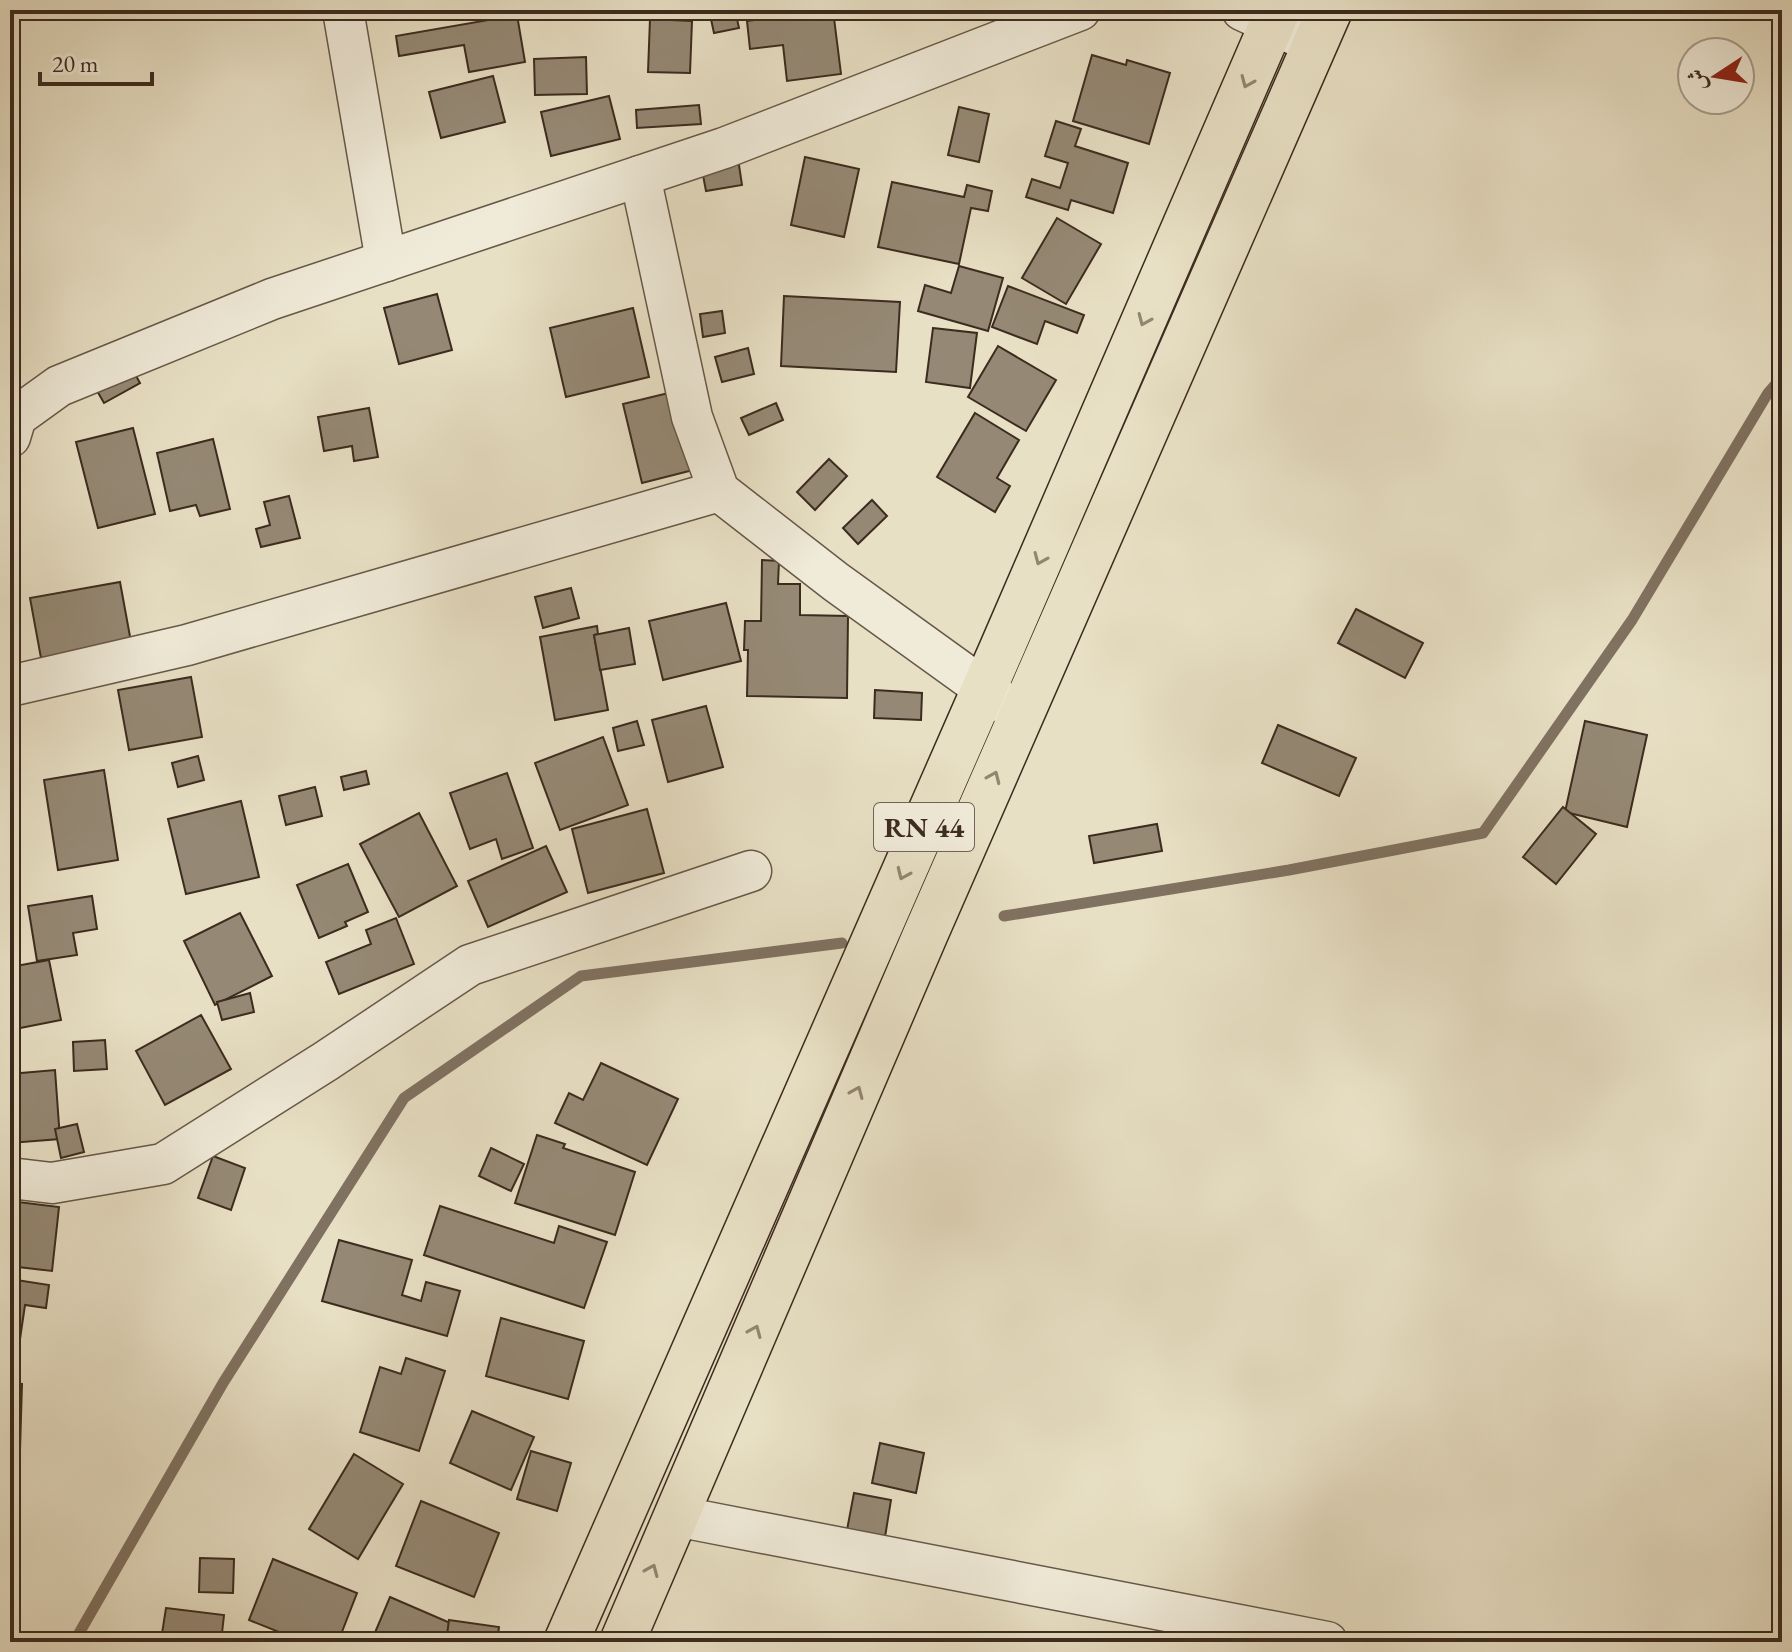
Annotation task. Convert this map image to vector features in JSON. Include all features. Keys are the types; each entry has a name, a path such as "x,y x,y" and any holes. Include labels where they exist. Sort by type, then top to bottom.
{"highway":[{"name":"RN 44","path":"566,1642 983,690 1264,15"},
{"name":"RN 44","path":"622,1642 1021,715 1323,27"}],"street":[{"path":"343,10 386,261"},
{"path":"10,437 16,417 59,386 272,299 724,148 1080,10"},
{"path":"1264,15 1323,27"},
{"path":"640,176 692,417 719,491 836,582 1021,715"},
{"path":"10,686 187,645 719,491"},
{"path":"10,1178 52,1183 163,1164 470,965 751,871"},
{"path":"676,1516 1327,1642"}],"building":[{"path":"427,10 474,10 427,14"},
{"path":"709,10 735,10 739,28 714,33"},
{"path":"833,10 841,74 787,81 783,45 750,49 747,21"},
{"path":"517,15 525,62 469,72 464,45 399,56 396,36"},
{"path":"650,19 692,21 690,73 648,72"},
{"path":"1092,55 1126,65 1127,60 1170,73 1149,144 1073,121"},
{"path":"586,57 587,94 535,95 534,59"},
{"path":"493,76 505,122 441,138 429,92"},
{"path":"609,96 620,139 551,156 541,112"},
{"path":"699,105 701,124 637,128 636,110"},
{"path":"959,107 989,114 979,162 948,155"},
{"path":"1056,121 1081,129 1075,146 1128,163 1113,213 1071,200 1068,210 1026,197 1032,179 1060,188 1068,163 1045,156"},
{"path":"737,152 742,185 706,191 700,159"},
{"path":"805,157 859,169 844,237 791,225"},
{"path":"892,182 964,197 967,185 992,191 988,211 971,208 959,264 878,247"},
{"path":"1057,218 1101,244 1066,304 1022,278"},
{"path":"959,266 1003,278 988,331 918,311 925,285 951,293"},
{"path":"1008,286 1084,315 1077,333 1045,321 1037,344 992,327"},
{"path":"437,294 452,350 399,364 384,308"},
{"path":"784,296 900,302 896,372 781,366"},
{"path":"633,308 649,377 566,397 550,328"},
{"path":"722,311 725,333 703,337 700,314"},
{"path":"933,328 977,333 970,388 926,382"},
{"path":"998,346 1056,380 1026,431 968,397"},
{"path":"748,348 754,374 722,382 715,357"},
{"path":"128,361 140,383 104,403 92,382"},
{"path":"681,390 701,468 642,483 623,404"},
{"path":"776,403 783,420 749,435 741,418"},
{"path":"369,408 378,457 354,461 352,446 324,451 318,417"},
{"path":"975,413 1019,440 997,478 1010,486 995,512 937,477"},
{"path":"133,428 155,514 98,528 76,442"},
{"path":"213,439 230,509 200,516 196,505 170,511 157,453"},
{"path":"829,459 847,476 815,510 797,492"},
{"path":"289,496 300,538 261,547 256,529 270,525 264,502"},
{"path":"872,500 887,516 858,544 843,528"},
{"path":"762,560 779,561 778,584 800,584 800,615 848,616 847,698 747,696 745,621 761,621"},
{"path":"120,582 131,642 41,658 30,598"},
{"path":"571,588 579,618 543,628 535,597"},
{"path":"726,603 741,661 663,680 649,621"},
{"path":"1356,609 1423,643 1405,678 1338,643"},
{"path":"597,626 598,634 594,635 608,710 555,720 540,637"},
{"path":"629,628 635,664 600,670 594,635"},
{"path":"191,677 202,737 129,750 118,690"},
{"path":"875,690 922,693 921,720 874,718"},
{"path":"706,706 723,767 668,782 652,720"},
{"path":"637,721 644,745 618,751 613,728"},
{"path":"1585,721 1647,735 1627,827 1565,812"},
{"path":"1278,725 1356,758 1339,796 1262,763"},
{"path":"603,737 628,805 560,830 535,763"},
{"path":"198,756 204,780 178,787 172,763"},
{"path":"104,770 118,860 58,870 44,780"},
{"path":"366,771 369,784 344,790 341,777"},
{"path":"507,773 533,848 502,859 496,839 470,849 450,793"},
{"path":"315,787 322,816 286,825 279,796"},
{"path":"241,801 259,877 186,894 168,819"},
{"path":"1563,807 1596,834 1556,884 1523,857"},
{"path":"647,809 664,873 588,893 572,829"},
{"path":"419,813 457,886 399,917 360,844"},
{"path":"1157,824 1162,851 1094,863 1089,836"},
{"path":"546,846 567,892 488,927 468,881"},
{"path":"348,864 368,912 345,922 347,926 319,938 297,885"},
{"path":"92,896 97,929 73,933 77,955 37,961 28,906"},
{"path":"240,913 272,976 215,1005 184,941"},
{"path":"396,918 414,964 339,994 326,962 371,944 366,930"},
{"path":"49,960 61,1020 10,1030 10,967"},
{"path":"250,993 254,1012 222,1020 217,1002"},
{"path":"201,1015 231,1069 165,1105 136,1051"},
{"path":"105,1040 107,1069 74,1071 73,1042"},
{"path":"601,1063 678,1099 647,1165 555,1123 569,1093 583,1100"},
{"path":"55,1070 60,1139 10,1143 10,1074"},
{"path":"77,1124 84,1152 61,1158 55,1129"},
{"path":"537,1135 565,1144 563,1148 635,1172 615,1235 515,1203"},
{"path":"491,1148 524,1164 511,1191 479,1176"},
{"path":"213,1156 245,1168 231,1210 198,1198"},
{"path":"10,1201 59,1207 52,1271 10,1266"},
{"path":"440,1206 554,1243 559,1226 607,1242 584,1308 424,1255"},
{"path":"339,1240 412,1260 402,1295 421,1301 426,1282 460,1291 447,1336 322,1301"},
{"path":"10,1279 49,1285 46,1308 25,1305 19,1346 10,1345"},
{"path":"501,1318 584,1341 568,1399 486,1376"},
{"path":"406,1358 445,1371 419,1451 360,1432 380,1367 401,1374"},
{"path":"10,1383 22,1384 20,1450 10,1450"},
{"path":"472,1411 534,1437 511,1490 450,1463"},
{"path":"880,1443 924,1453 916,1493 872,1483"},
{"path":"531,1451 571,1463 557,1511 517,1499"},
{"path":"354,1454 403,1484 358,1559 309,1529"},
{"path":"854,1493 891,1500 885,1537 847,1530"},
{"path":"421,1501 499,1533 474,1597 396,1566"},
{"path":"200,1558 234,1559 233,1593 199,1592"},
{"path":"273,1559 357,1593 338,1642 304,1642 249,1620"},
{"path":"390,1597 455,1625 448,1642 371,1642"},
{"path":"166,1608 224,1615 221,1642 161,1640"},
{"path":"449,1620 499,1627 497,1642 446,1642"}],"waterway":[{"path":"1004,916 1289,870 1483,833 1632,620 1768,393 1782,377"},
{"path":"74,1642 223,1383 404,1098 581,976 842,943"}]}
